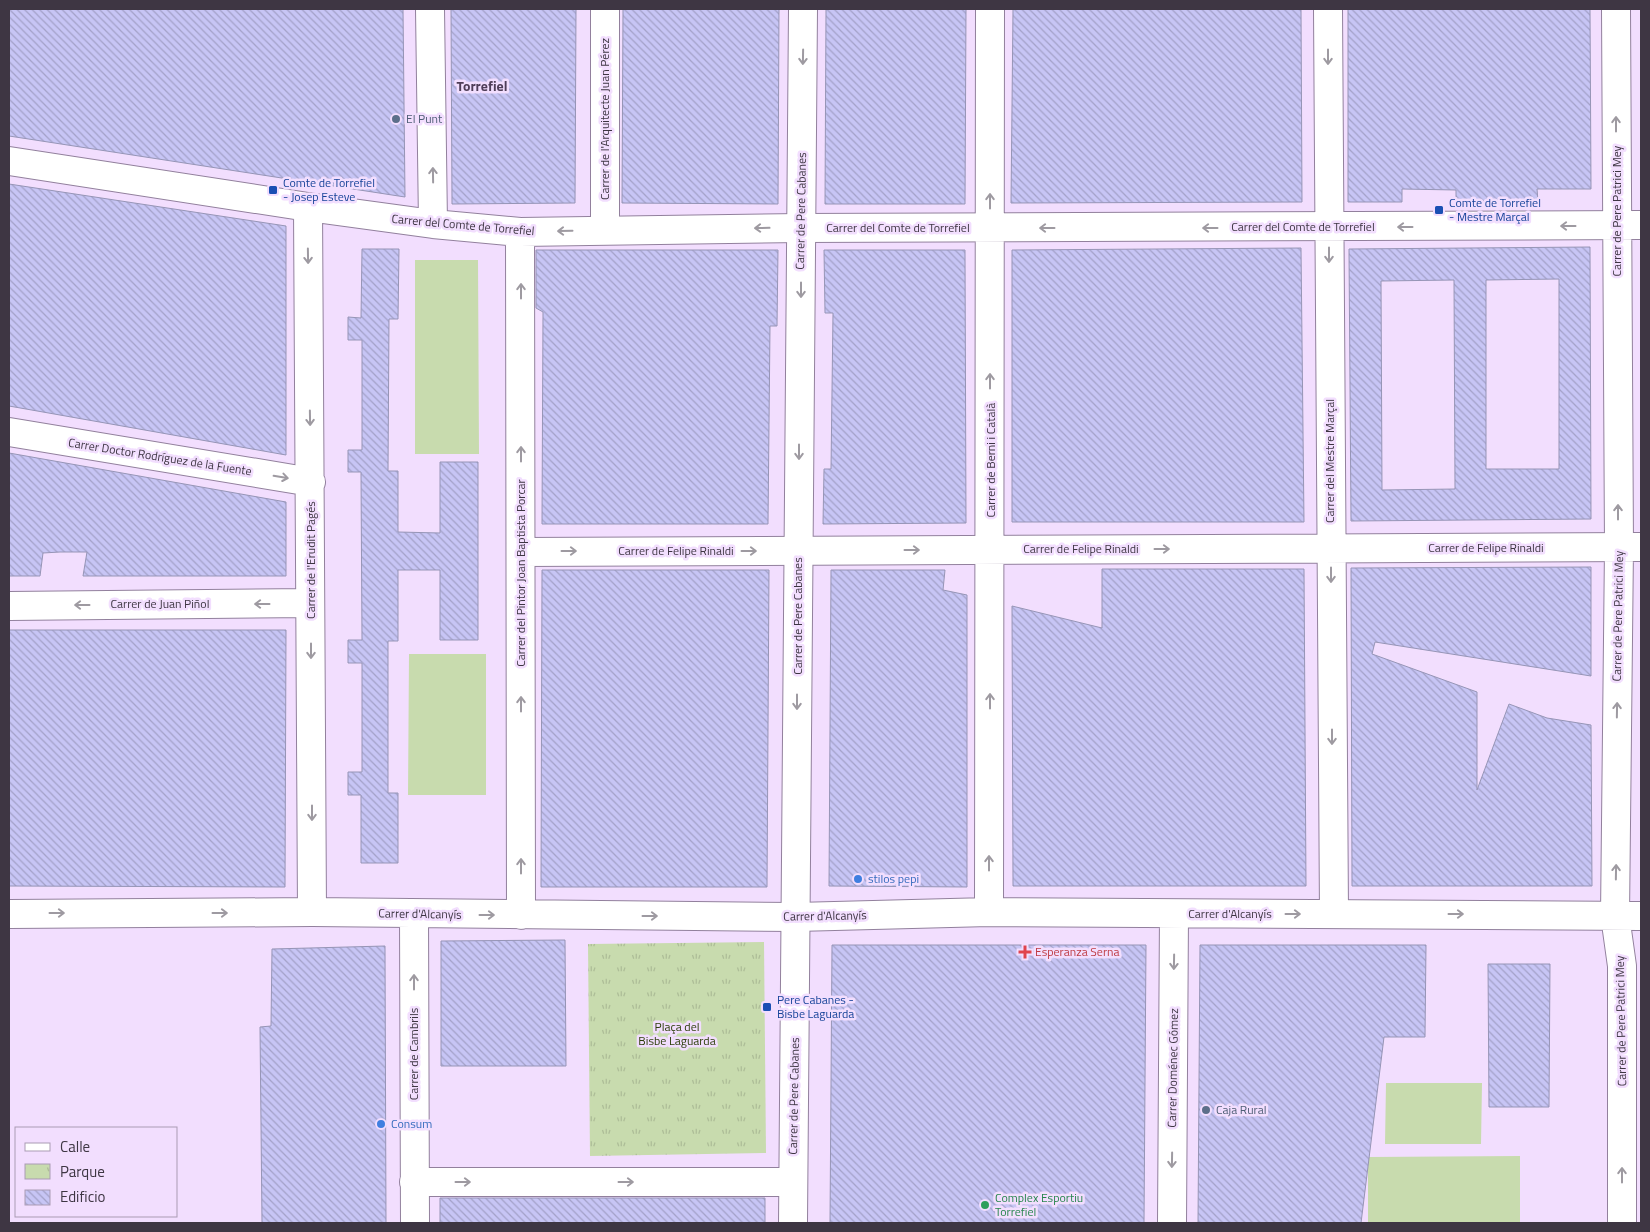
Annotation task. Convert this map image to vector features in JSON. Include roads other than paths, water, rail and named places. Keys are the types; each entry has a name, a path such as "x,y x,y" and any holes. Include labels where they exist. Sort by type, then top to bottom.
{"street":[{"path":"430,9 433,224"},
{"name":"Carrer de l'Arquitecte Juan Pérez","path":"605,9 605,230"},
{"name":"Carrer de Pere Cabanes","path":"793,1223 803,9"},
{"name":"Carrer de Berni i Català","path":"989,912 991,550 990,9"},
{"name":"Carrer del Mestre Marçal","path":"1328,9 1334,914"},
{"name":"Carrer de Pere Patrici Mey","path":"1616,9 1629,225 1628,916 1622,966 1622,1223"},
{"name":"Carrer del Comte de Torrefiel","path":"9,161 308,207 433,224 520,232 801,228 1629,225"},
{"name":"Carrer de l'Erudit Pagés","path":"308,207 312,912"},
{"name":"Carrer del Pintor Joan Baptista Porcar","path":"520,232 521,915"},
{"name":"Carrer Doctor Rodríguez de la Fuente","path":"9,432 311,482"},
{"name":"Carrer de Felipe Rinaldi","path":"521,552 1630,547"},
{"name":"Carrer de Juan Piñol","path":"9,606 310,603"},
{"name":"Carrer d'Alcanyís","path":"9,914 312,912 414,915 796,917 989,912 1628,916"},
{"name":"Carrer Doménec Gómez","path":"1172,1223 1174,914"},
{"name":"Carrer de Cambrils","path":"414,915 415,1223"},
{"path":"414,1182 793,1182"}],"place":[{"name":"El Punt","path":"396,119"},
{"name":"Comte de Torrefiel - Josep Esteve","path":"273,190"},
{"name":"Comte de Torrefiel - Mestre Marçal","path":"1439,210"},
{"name":"stilos pepi","path":"858,879"},
{"name":"Esperanza Serna","path":"1025,952"},
{"name":"Pere Cabanes - Bisbe Laguarda","path":"767,1007"},
{"name":"Caja Rural","path":"1206,1110"},
{"name":"Consum","path":"381,1124"},
{"name":"Complex Esportiu Torrefiel","path":"985,1205"}],"district":[{"name":"Torrefiel","path":"482,86"}],"park label":[{"name":"Plaça del Bisbe Laguarda","path":"677,1034"}]}
